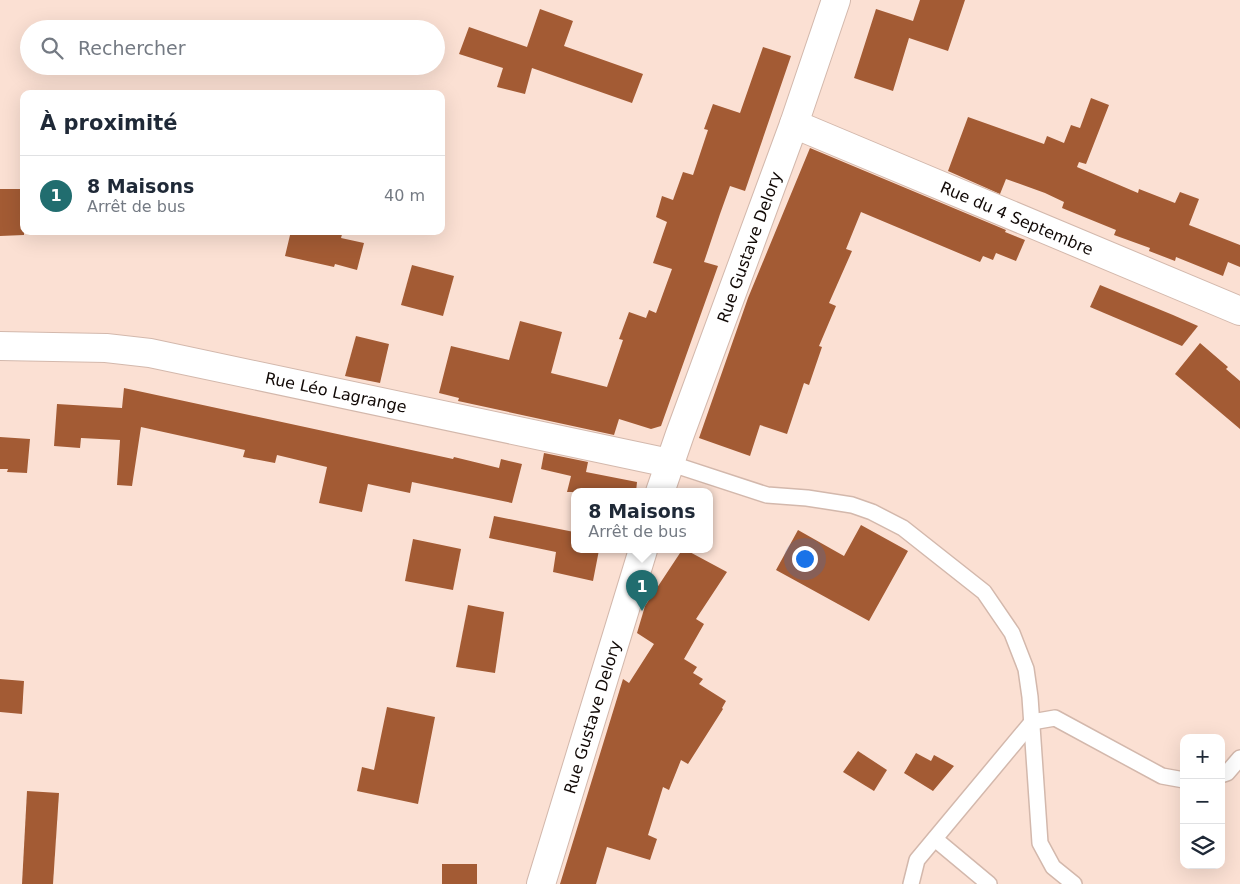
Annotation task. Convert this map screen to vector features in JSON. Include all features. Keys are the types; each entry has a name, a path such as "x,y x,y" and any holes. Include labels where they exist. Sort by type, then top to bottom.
{"street":[{"name":"Rue Gustave Delory","path":"661,488 794,124 836,0"},
{"name":"Rue du 4 Septembre","path":"794,124 1240,311"},
{"name":"Rue Léo Lagrange","path":"0,346 99,348 150,353 670,463"},
{"name":"Rue Gustave Delory","path":"541,884 642,553"}],"lane":[{"path":"670,463 767,495 806,498 852,505 872,512 903,528 984,592 1012,633 1026,669 1032,722 1040,843 1053,868 1074,884"},
{"path":"912,884 917,860 1032,722 1054,718 1162,776 1180,779"},
{"path":"1225,774 1228,773 1240,758"},
{"path":"935,839 989,884"}],"building":[{"path":"920,0 965,0 948,51 909,38 893,91 854,78 876,9 913,21"},
{"path":"540,9 573,21 564,46 643,74 632,103 532,68 525,94 497,87 503,68 459,54 469,27 527,47"},
{"path":"763,47 791,56 745,191 730,186 720,214 704,262 718,266 661,426 651,429 619,419 614,435 458,401 459,398 439,393 451,346 509,360 520,321 562,332 551,373 607,387 623,340 619,339 629,312 646,318 649,310 656,313 672,269 653,263 667,222 656,217 662,196 673,200 683,172 693,175 708,130 704,129 713,104 740,113"},
{"path":"1091,98 1109,105 1086,164 1079,162 1077,167 1138,193 1139,189 1175,203 1180,192 1199,199 1189,225 1240,245 1240,267 1228,262 1223,276 1176,257 1175,261 1149,251 1150,248 1114,235 1116,230 1062,208 1064,202 1045,193 1006,179 1000,194 948,171 968,117 1044,144 1047,136 1064,143 1071,125 1080,128"},
{"path":"810,148 1006,230 1005,232 1025,240 1016,261 996,253 993,260 983,256 980,262 861,212 846,249 852,251 829,303 836,306 819,346 822,347 809,385 804,383 787,434 760,425 750,456 699,438 748,298"},
{"path":"0,189 20,189 20,235 24,235 0,236"},
{"path":"290,235 342,235 341,238 364,243 357,270 335,264 334,267 285,256"},
{"path":"412,265 454,276 443,316 401,305"},
{"path":"1100,285 1198,326 1182,346 1090,307"},
{"path":"356,336 389,344 380,383 345,376"},
{"path":"1200,343 1228,367 1226,369 1240,381 1240,429 1175,374"},
{"path":"124,388 499,468 501,459 522,464 512,503 412,482 410,493 368,484 362,512 319,503 327,467 277,455 275,463 243,457 245,450 141,427 132,486 117,485 120,440 81,438 80,448 54,446 57,404 122,408"},
{"path":"0,437 30,439 27,473 7,472 8,469 0,469"},
{"path":"544,453 588,462 586,472 637,482 636,488 571,488 571,492 567,492 571,476 541,469"},
{"path":"494,516 571,531 571,553 598,553 593,581 553,572 556,552 489,538"},
{"path":"861,525 908,551 869,621 776,570 798,530 844,556"},
{"path":"413,539 461,549 453,590 405,581"},
{"path":"680,553 692,553 727,572 696,619 704,624 684,659 697,667 693,673 703,679 699,684 726,701 723,709 688,764 681,760 669,790 663,787 648,835 657,839 650,860 607,847 596,884 560,884 623,679 629,683 654,644 637,633 645,606"},
{"path":"468,605 504,612 495,673 456,667"},
{"path":"0,679 24,681 22,714 0,712"},
{"path":"387,707 435,717 418,804 357,791 362,767 374,770"},
{"path":"858,751 887,770 874,791 843,772"},
{"path":"916,753 931,761 934,755 954,766 933,791 904,773"},
{"path":"27,791 59,793 53,884 22,884"},
{"path":"442,864 477,864 477,884 442,884"}],"place":[{"name":"8 Maisons","path":"642,611"}]}
